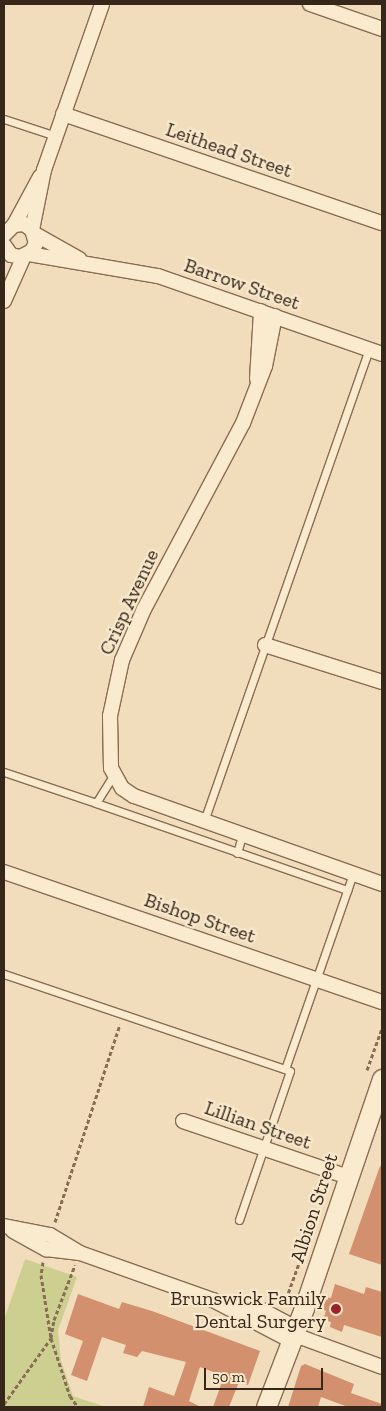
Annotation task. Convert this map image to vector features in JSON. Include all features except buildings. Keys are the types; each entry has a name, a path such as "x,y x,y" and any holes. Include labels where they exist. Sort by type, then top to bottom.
{"street":[{"path":"4,301 26,255 36,243 34,232 44,170 102,4"},
{"path":"310,4 382,29"},
{"name":"Leithead Street","path":"64,114 382,223"},
{"path":"8,228 44,170"},
{"name":"Barrow Street","path":"8,228 24,224 86,263"},
{"name":"Barrow Street","path":"5,254 86,263 158,276 376,352"},
{"name":"Crisp Avenue","path":"257,380 261,312"},
{"name":"Crisp Avenue","path":"113,776 110,716 122,660 144,609 233,444 251,403 257,380 270,346 275,316"},
{"path":"265,645 382,682"},
{"path":"113,776 134,796 382,884"},
{"name":"Bishop Street","path":"4,872 382,1002"},
{"name":"Albion Street","path":"266,1407 292,1334 307,1300 382,1079"},
{"name":"Lillian Street","path":"183,1121 348,1177"},
{"path":"5,1226 50,1235 80,1253 213,1300 262,1310 292,1334 382,1367"},
{"path":"5,1226 46,1249 80,1253"}],"lane":[{"path":"4,118 56,136"},
{"path":"204,822 265,645 376,352"},
{"path":"4,772 347,890"},
{"path":"96,803 113,776"},
{"path":"237,853 242,835"},
{"path":"285,1069 353,874"},
{"path":"4,974 290,1071 238,1220"}],"path":[{"path":"50,1235 123,1015"},
{"path":"46,1249 41,1275 51,1338 70,1396 78,1407"},
{"path":"4,1404 51,1338 54,1320 80,1253"}],"green space":[{"path":"25,1259 77,1277 58,1330 61,1361 73,1396 106,1407 4,1407 4,1320"}],"place":[{"name":"Brunswick Family Dental Surgery","path":"336,1309"}]}
